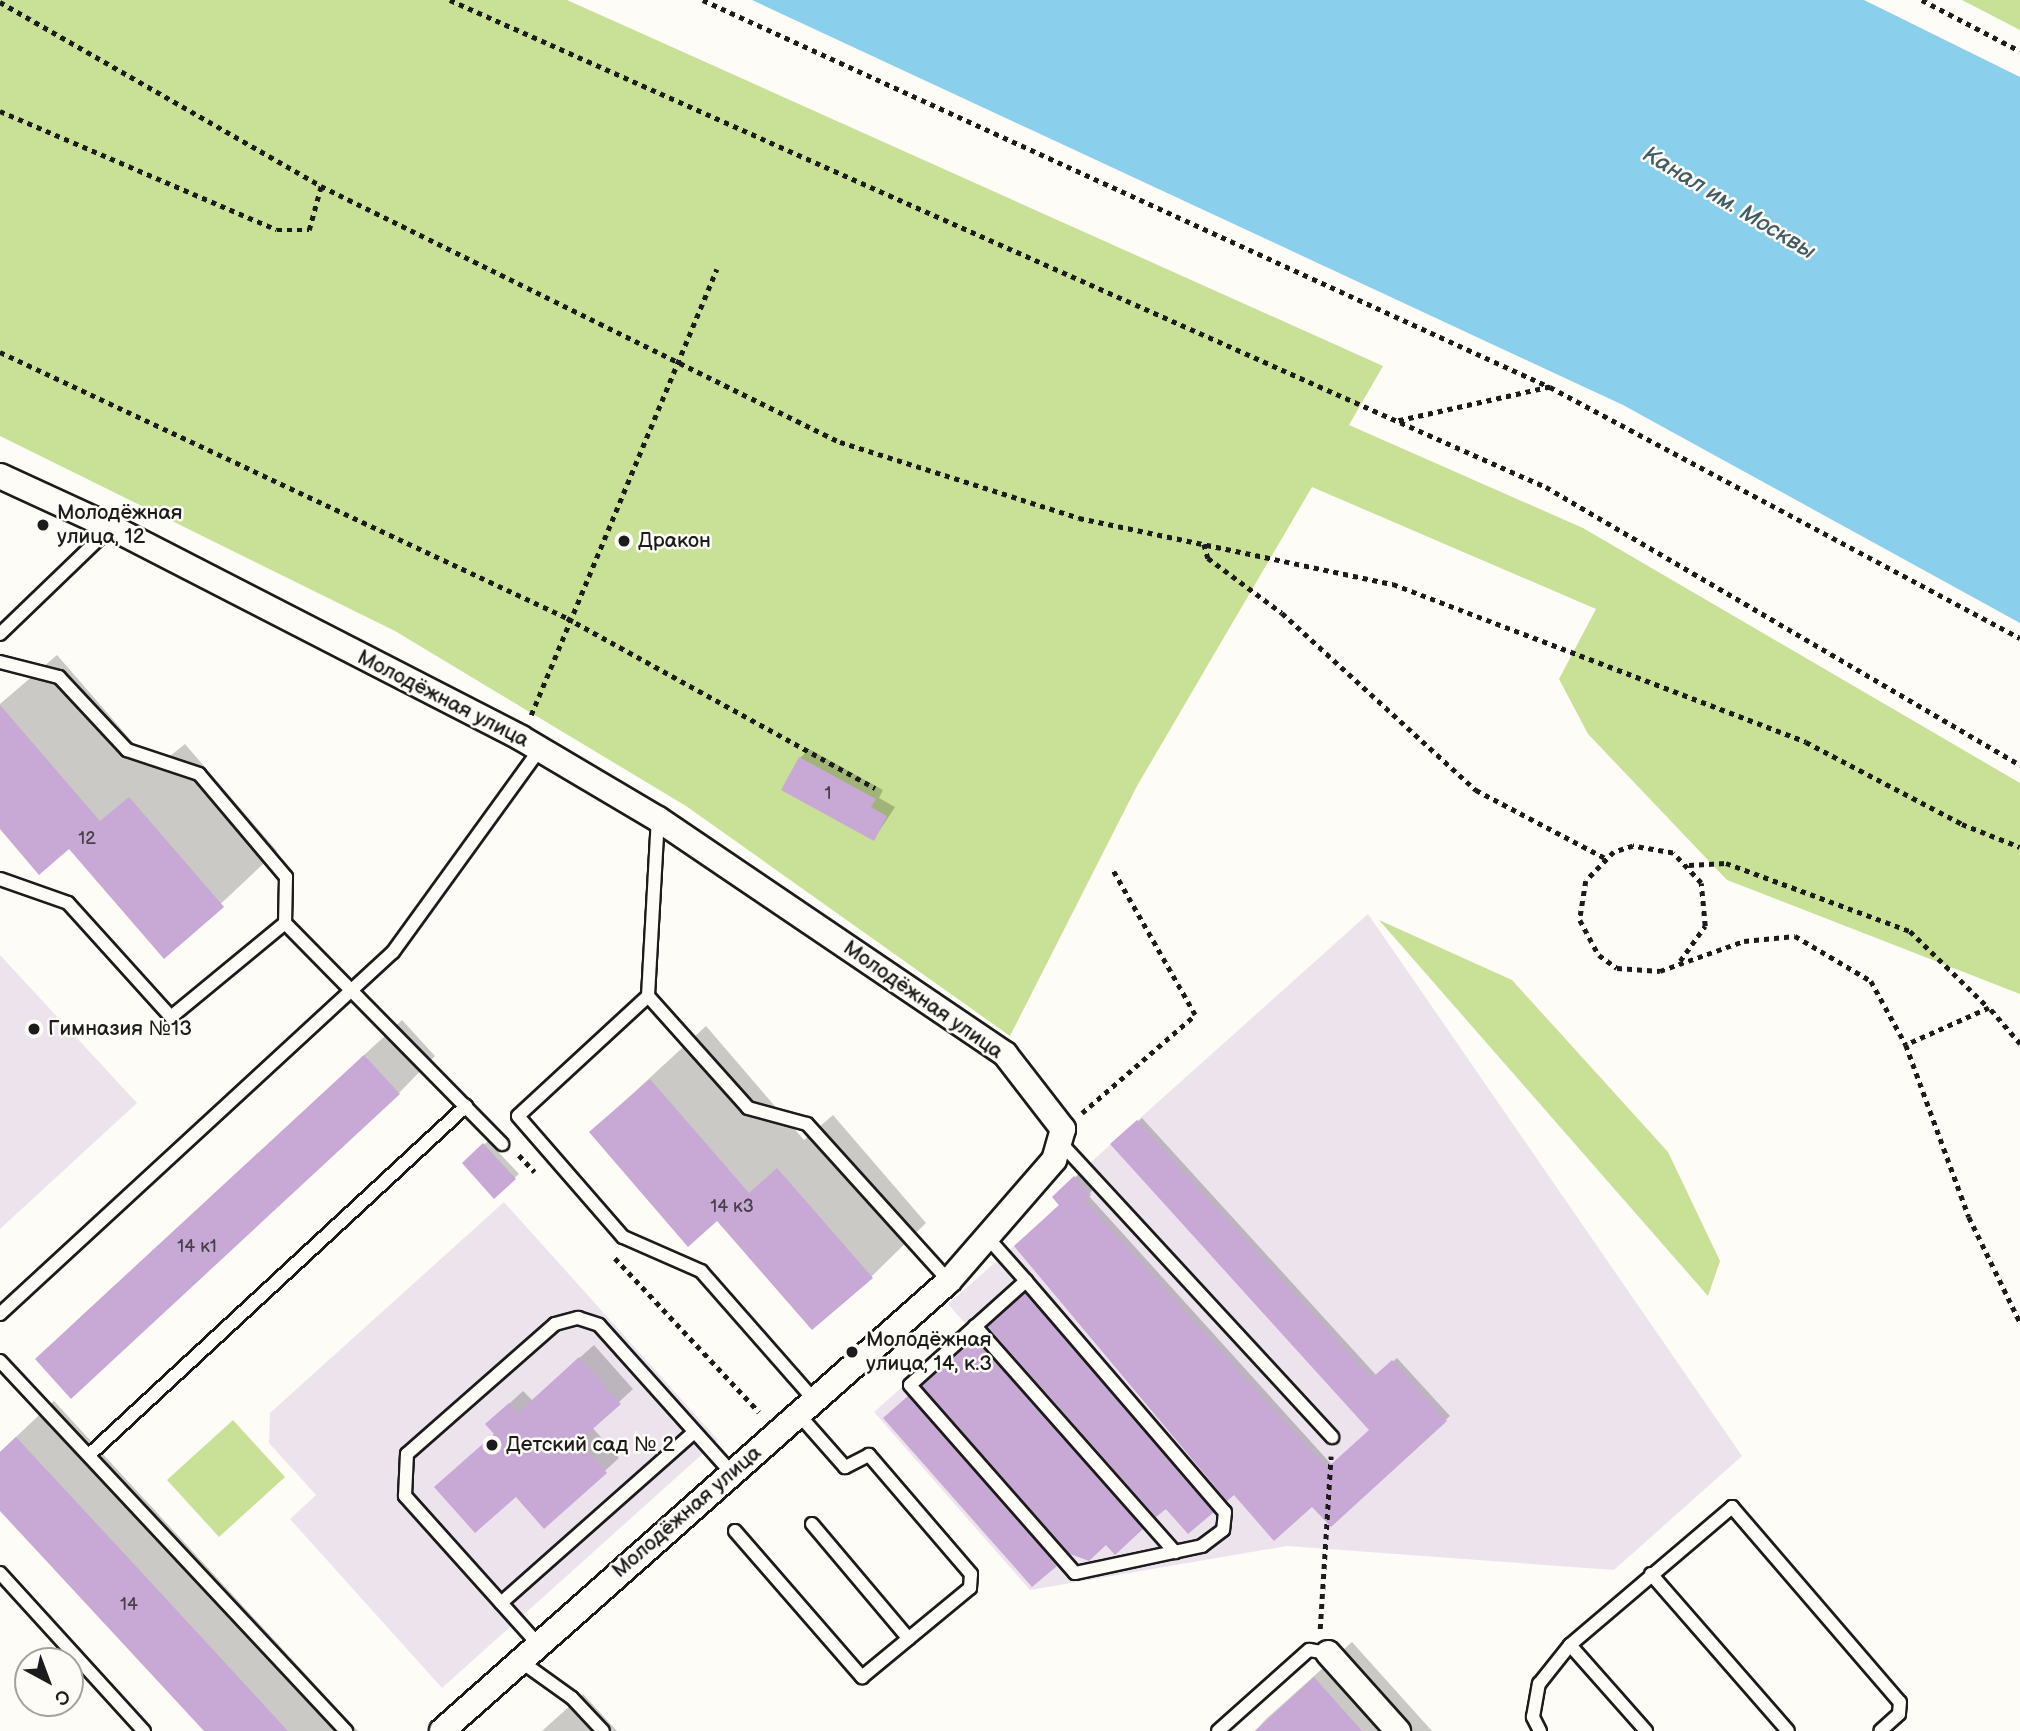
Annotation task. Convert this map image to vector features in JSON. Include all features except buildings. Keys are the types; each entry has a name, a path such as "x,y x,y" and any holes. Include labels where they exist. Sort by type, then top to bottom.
{"street":[{"name":"Молодёжная улица","path":"0,477 111,527 540,749 658,819 1005,1055 1061,1135 1054,1160 949,1280 809,1410 732,1472 528,1651 442,1731"},
{"path":"1324,1650 1398,1731"}],"lane":[{"path":"0,634 111,527"},
{"path":"0,662 60,677 127,750 199,774 286,877 285,923 351,994 502,1144"},
{"path":"0,1314 351,994 393,952 540,749"},
{"path":"658,819 648,996 518,1116 623,1237 701,1271 809,1410 845,1467 869,1455 971,1574 970,1588 868,1674 856,1674 736,1531"},
{"path":"0,879 68,903 171,1017 285,923"},
{"path":"648,996 748,1108 807,1124 949,1280"},
{"path":"89,1455 466,1106"},
{"path":"1061,1135 1332,1437"},
{"path":"987,1237 1026,1281 1225,1512 1223,1530 1202,1546 1075,1573 910,1385 1026,1281"},
{"path":"603,1731 528,1651 501,1603 405,1496 407,1454 555,1324 578,1318 599,1325 732,1472"},
{"path":"975,1326 1175,1552"},
{"path":"0,1361 346,1731"},
{"path":"501,1603 694,1432"},
{"path":"1540,1731 1533,1717 1539,1684 1570,1645 1726,1510 1739,1512 1900,1702 1899,1714 1880,1731"},
{"path":"812,1524 909,1639"},
{"path":"0,1573 144,1731"},
{"path":"1651,1574 1788,1731"},
{"path":"1570,1645 1646,1731"},
{"path":"1218,1731 1324,1650"}],"path":[{"path":"450,0 1546,487 2020,765"},
{"path":"703,0 1550,387 2020,638"},
{"path":"1922,0 2020,51"},
{"path":"0,2 321,186 677,366 840,442 1079,518 1406,589 1806,742 1962,824 2020,847"},
{"path":"0,10 7,6"},
{"path":"0,111 277,230 309,230 321,186"},
{"path":"527,725 567,618 717,269"},
{"path":"0,352 567,618 875,788"},
{"path":"1398,421 1550,387"},
{"path":"1204,544 1208,558 1282,613 1476,790 1606,859"},
{"path":"1680,961 1705,926 1701,883 1689,865 1653,846 1633,846 1606,859 1586,881 1580,900 1586,939 1617,968 1638,973 1680,961 1745,941 1796,936 1871,981 1906,1045 1969,1217 2020,1322"},
{"path":"1689,865 1726,863 1910,931 1989,1009 2020,1044"},
{"path":"1061,1135 1195,1015 1112,869"},
{"path":"1906,1045 1989,1009"},
{"path":"519,1156 538,1175"},
{"path":"612,1255 779,1434"},
{"path":"1324,1650 1332,1437"}],"shaded area":[{"path":"1368,914 1742,1456 1614,1570 1287,1546 1030,1590 874,1412 969,1328 948,1304 1059,1206 1052,1197"},
{"name":"Гимназия №13","path":"0,955 137,1103 0,1229"},
{"name":"Детский сад № 2","path":"504,1202 718,1440 442,1688 290,1519 316,1495 269,1443 270,1413"}],"green space":[{"path":"0,0 567,0 1383,366 1349,425 1583,528 2020,783 2020,994 1727,880 1588,734 1559,679 1596,609 1312,487 1137,786 1010,1036 686,806 395,631 0,436"},
{"path":"1962,0 2020,0 2020,30"},
{"path":"1379,920 1512,980 1668,1152 1720,1261 1708,1296"},
{"path":"233,1420 285,1477 219,1537 167,1480"}],"water":[{"name":"Канал им. Москвы","path":"752,0 1864,0 2020,77 2020,623 1623,405"}],"place":[{"name":"Молодёжная улица, 12","path":"43,525"},
{"name":"Дракон","path":"624,541"},
{"name":"Гимназия №13","path":"34,1029"},
{"name":"Молодёжная улица, 14, к.3","path":"852,1352"},
{"name":"Детский сад № 2","path":"492,1445"}]}
